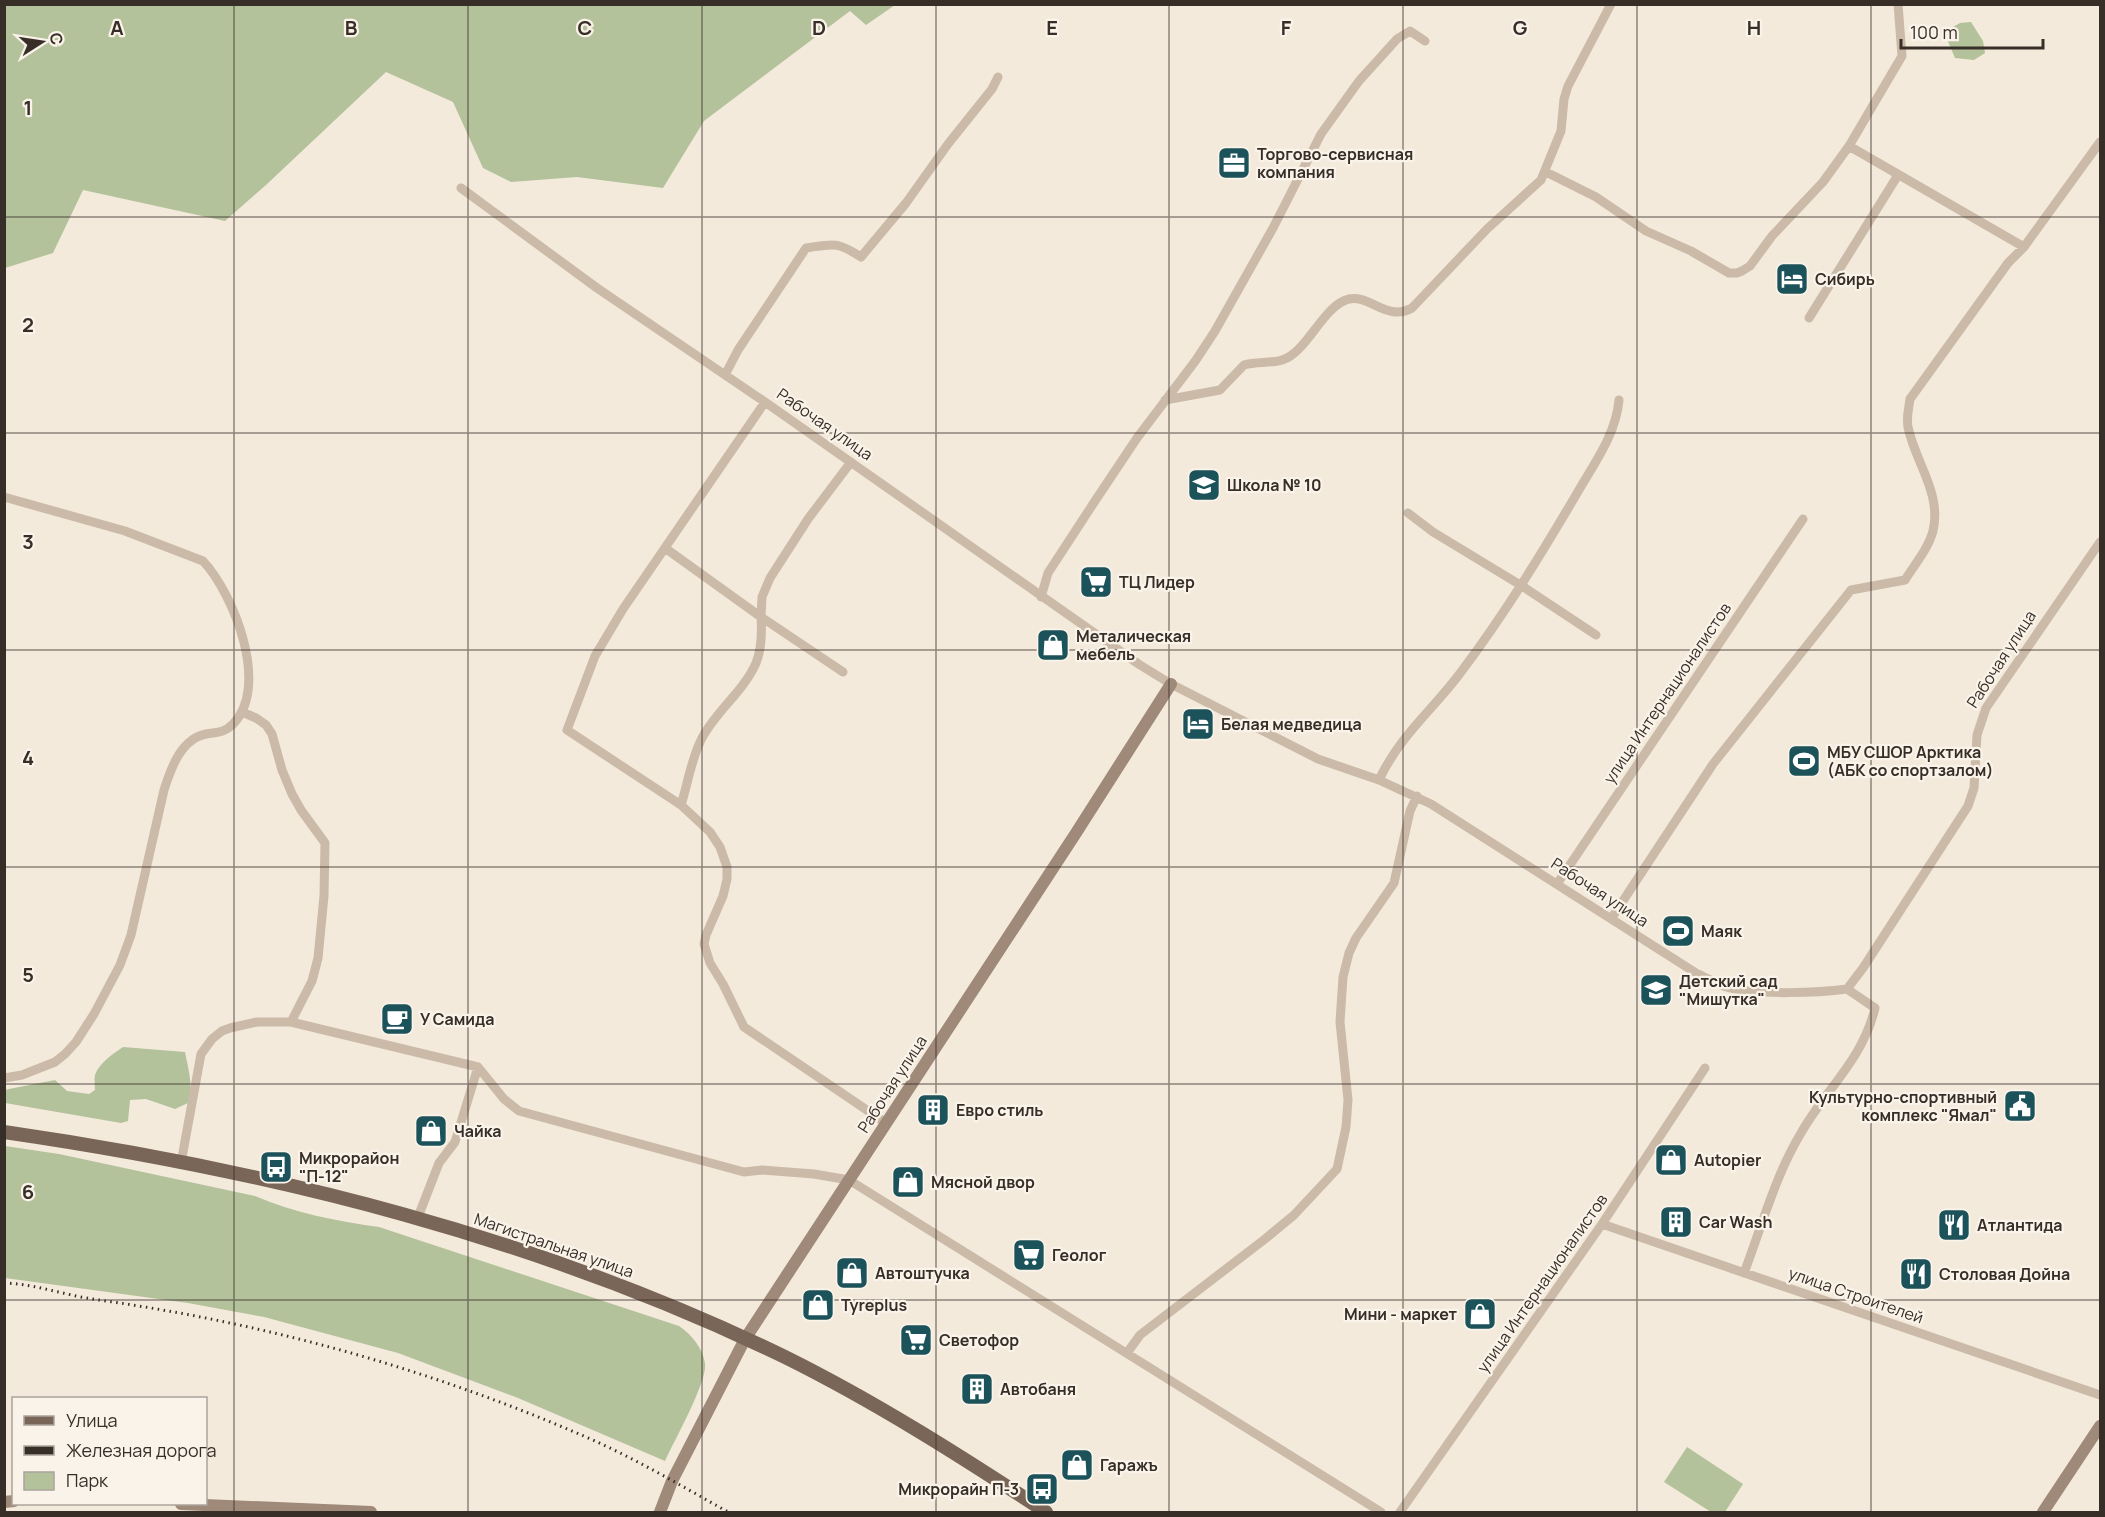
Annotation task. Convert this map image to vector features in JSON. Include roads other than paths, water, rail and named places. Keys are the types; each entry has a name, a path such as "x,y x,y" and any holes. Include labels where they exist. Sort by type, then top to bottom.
{"main road":[{"name":"Магистральная улица","path":"4,1132 181,1163 357,1201 418,1217 570,1266 656,1299 787,1358 900,1420 1046,1512"}],"street":[{"path":"1165,400 1220,390 1244,365 1283,360 1294,354 1334,308 1350,298 1394,312 1407,311 1412,308 1487,229 1534,188 1546,172 1561,131 1564,99 1568,86 1611,4"},
{"path":"1546,172 1596,197 1646,231 1691,251 1729,273 1737,273 1750,266 1772,236 1823,182 1849,146 1902,56 1898,4"},
{"path":"1041,597 1048,573 1137,438 1215,331 1273,228 1315,145 1359,81 1403,34 1410,31 1425,41"},
{"path":"724,375 806,248 843,246 861,257 906,202 992,89 998,77"},
{"path":"1611,919 1713,764 1851,590 1905,580 1925,548 1935,518 1930,484 1908,426 1907,414 1910,399 2008,263 2024,247 2100,142"},
{"path":"1849,146 2024,247"},
{"path":"1809,318 1898,175"},
{"name":"Рабочая улица","path":"461,188 597,288 851,462 1117,651 1171,684 1318,759 1417,796 1696,973 1728,988 1794,992 1847,989 1968,806 1974,788 1977,735 1986,708 2100,542"},
{"path":"1379,780 1394,752 1460,673 1522,586 1605,445 1618,414 1620,400"},
{"path":"765,402 623,609 596,656 567,730 681,805 710,832 725,856 727,879 723,896 704,944 710,963 744,1027 886,1123"},
{"path":"681,805 692,763 702,738 749,676 756,662 761,646 762,597 770,578 808,519 851,462"},
{"path":"4,496 125,531 203,561 220,584 238,623 246,647 249,676 242,712 230,728 198,736 190,741 171,769 164,790 131,935 120,965 86,1027 65,1054 55,1062 22,1076 4,1078"},
{"path":"1408,513 1433,532 1522,586 1596,635"},
{"name":"улица Интернационалистов","path":"1557,884 1803,519"},
{"path":"665,548 843,672"},
{"name":"Рабочая улица","path":"660,1512 672,1480 745,1339 1171,684"},
{"path":"242,712 261,721 272,734 282,770 292,794 325,843 324,896 318,958 312,981 291,1022"},
{"path":"1127,1353 1140,1335 1294,1215 1337,1169 1346,1127 1348,1100 1340,1022 1343,977 1349,953 1356,938 1394,883 1410,811 1417,796"},
{"path":"1744,1273 1783,1166 1802,1131 1860,1049 1871,1028 1875,1008 1847,989"},
{"path":"181,1163 201,1054 212,1039 230,1028 269,1021 291,1022 478,1067 504,1099 519,1111 744,1172 762,1170 814,1174 849,1180 1381,1512"},
{"path":"418,1217 440,1163 455,1142 478,1067"},
{"name":"улица Интернационалистов","path":"1400,1512 1602,1224 1705,1068"},
{"name":"улица Строителей","path":"1602,1224 2100,1395"},
{"path":"2043,1512 2100,1426"},
{"path":"207,1504 371,1512"}],"railway":[{"path":"4,1283 222,1321 344,1351 403,1369 463,1388 579,1434 636,1461 728,1512"}],"place":[{"name":"Торгово-сервисная компания","path":"1234,163"},
{"name":"Сибирь","path":"1792,279"},
{"name":"Школа № 10","path":"1204,485"},
{"name":"ТЦ Лидер","path":"1096,582"},
{"name":"Металическая мебель","path":"1053,645"},
{"name":"Белая медведица","path":"1198,724"},
{"name":"МБУ СШОР Арктика (АБК со спортзалом)","path":"1804,761"},
{"name":"Маяк","path":"1678,931"},
{"name":"Детский сад \"Мишутка\"","path":"1656,990"},
{"name":"У Самида","path":"397,1019"},
{"name":"Культурно-спортивный комплекс \"Ямал\"","path":"2020,1106"},
{"name":"Евро стиль","path":"933,1110"},
{"name":"Чайка","path":"431,1131"},
{"name":"Autopier","path":"1671,1160"},
{"name":"Микрорайон \"П-12\"","path":"276,1167"},
{"name":"Мясной двор","path":"908,1182"},
{"name":"Car Wash","path":"1676,1222"},
{"name":"Атлантида","path":"1954,1225"},
{"name":"Геолог","path":"1029,1255"},
{"name":"Автоштучка","path":"852,1273"},
{"name":"Столовая Дойна","path":"1916,1274"},
{"name":"Tyreplus","path":"818,1305"},
{"name":"Мини - маркет","path":"1480,1314"},
{"name":"Светофор","path":"916,1340"},
{"name":"Автобаня","path":"977,1389"},
{"name":"Гаражъ","path":"1077,1465"},
{"name":"Микрорайн П-3","path":"1042,1489"}]}
